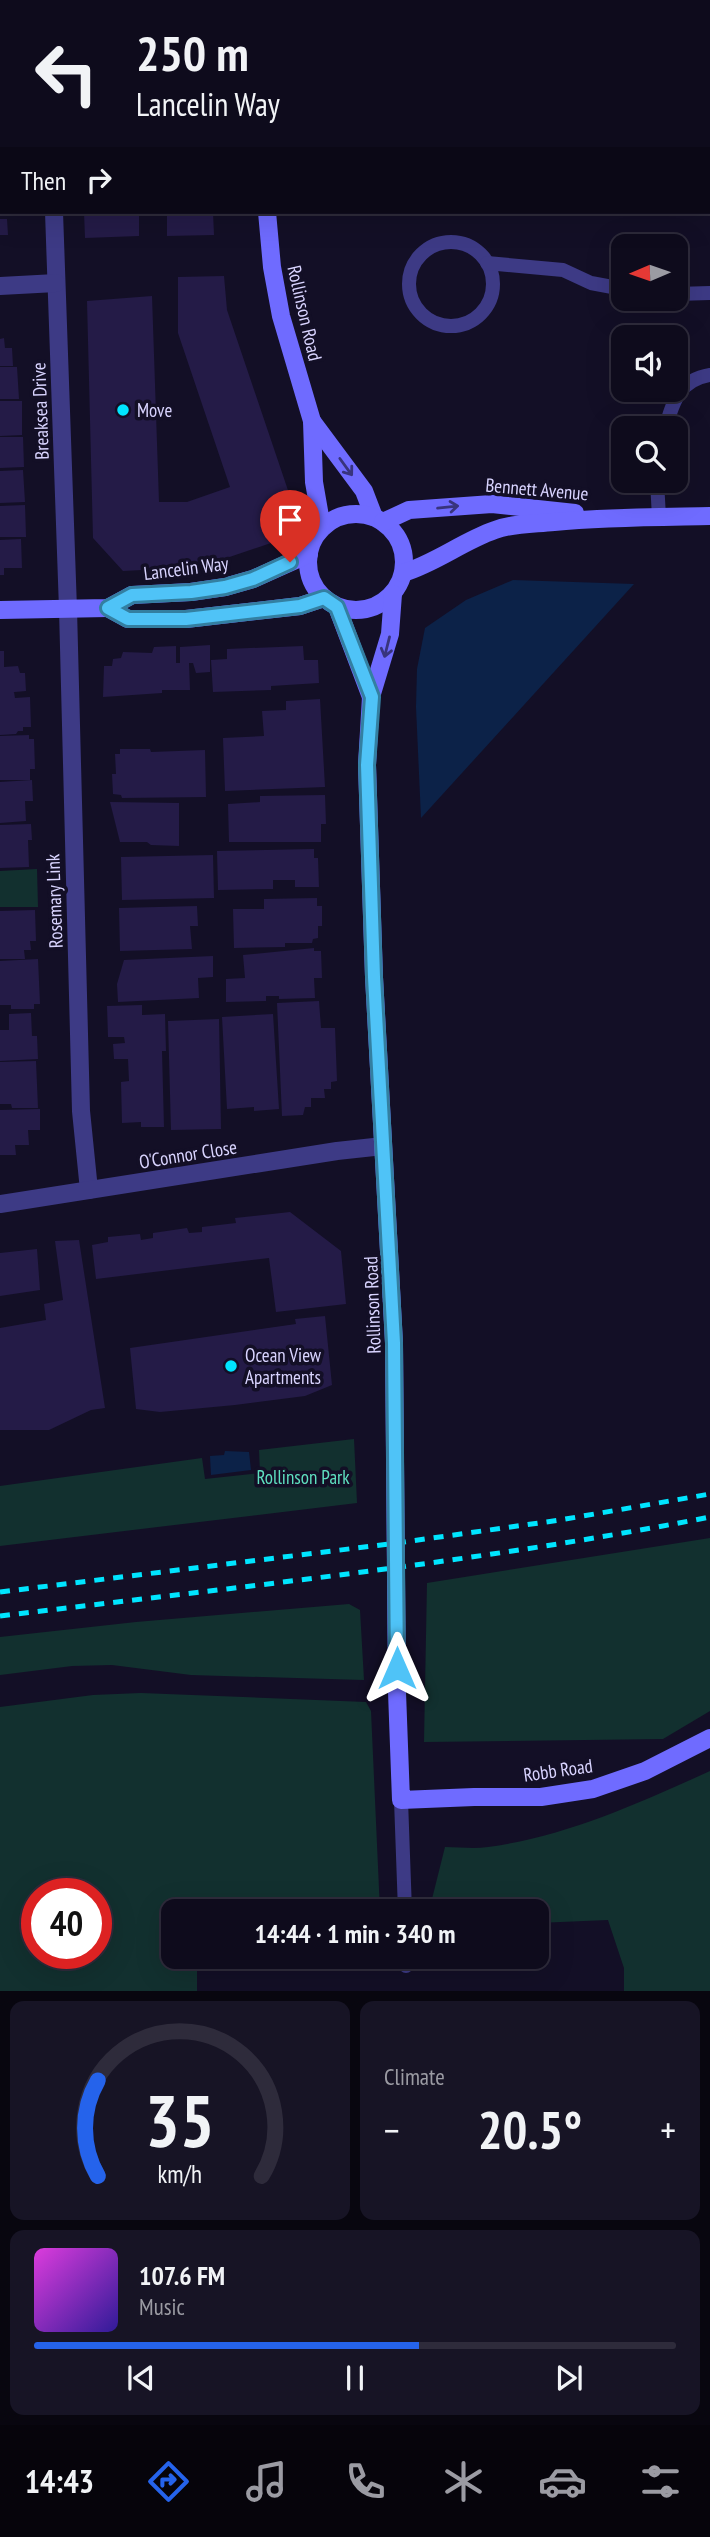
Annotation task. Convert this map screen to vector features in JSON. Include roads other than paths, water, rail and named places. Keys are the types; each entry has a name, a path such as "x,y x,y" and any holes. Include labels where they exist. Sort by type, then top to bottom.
{"street":[{"name":"Breaksea Drive","path":"54,214 68,609"},
{"name":"Rollinson Road","path":"267,214 272,267 281,316 312,421 314,481 322,528"},
{"path":"0,286 56,283"},
{"name":"Rollinson Road","path":"312,421 364,491 379,519"},
{"name":"Bennett Avenue","path":"379,519 409,510 492,504 606,517"},
{"path":"347,515 379,519 394,532 401,544 404,559 403,573 393,594 381,604 368,609 352,611 330,603 314,585 309,570 309,554 322,528 347,515"},
{"name":"Bennett Avenue","path":"403,573 427,565 495,530 518,524 606,517 710,516"},
{"name":"Lancelin Way","path":"0,610 108,608 132,595 225,587 264,575 309,554"},
{"name":"Rollinson Road","path":"393,594 390,634 372,697 367,765 374,977 394,1343 397,1692 401,1800"},
{"name":"Rollinson Road","path":"330,603 372,697"},
{"name":"Lancelin Way","path":"108,608 128,619 186,619 330,603"},
{"name":"Rosemary Link","path":"68,609 81,1111 89,1190"},
{"name":"O'Connor Close","path":"0,1204 383,1146"},
{"name":"Robb Road","path":"401,1800 541,1797 593,1789 645,1771 710,1738"}],"lane":[{"path":"488,263 493,289 482,313 471,322 458,326 432,323 421,315 413,304 408,290 409,275 414,262 424,251 437,244 451,242 466,244 488,263 563,270 591,283 611,287"},
{"path":"688,294 710,293"},
{"path":"669,416 675,397 695,377 710,375"},
{"path":"658,493 659,517"},
{"name":"Rollinson Road","path":"401,1800 404,1899"}],"water":[{"path":"513,580 634,584 421,818 416,707 417,669 425,628 466,600"},
{"path":"225,1451 249,1452 251,1470 211,1475 210,1456 224,1455"}],"railway":[{"path":"0,1592 397,1543 560,1520 710,1494"},
{"path":"0,1616 445,1561 710,1517"}],"place":[{"name":"Move","path":"123,410"},
{"name":"Ocean View Apartments","path":"231,1366"}],"park label":[{"name":"Rollinson Park","path":"303,1477"}]}
